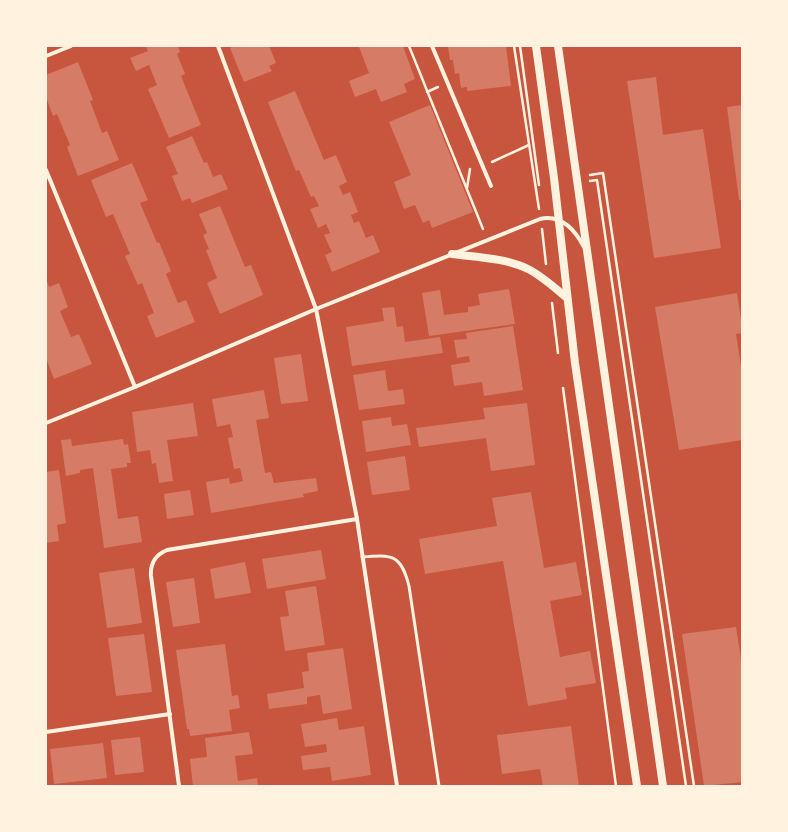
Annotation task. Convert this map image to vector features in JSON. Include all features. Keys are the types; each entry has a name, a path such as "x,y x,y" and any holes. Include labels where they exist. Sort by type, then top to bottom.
{"main road":[{"path":"536,46 559,219 575,363 637,786"},
{"path":"558,46 663,786"},
{"path":"452,254 491,258 527,268 567,298"}],"street":[{"path":"46,56 71,46"},
{"path":"218,46 316,308 357,519 396,786"},
{"path":"432,46 491,186"},
{"path":"46,170 135,387"},
{"path":"46,423 135,387 316,308 540,219 559,219 571,228 580,240 589,258"},
{"path":"179,786 150,568 154,559 160,553 167,550 357,519"},
{"path":"46,732 170,714"}],"lane":[{"path":"362,557 385,556 397,560 404,566 409,586 439,786"}],"path":[{"path":"409,46 487,240"},
{"path":"514,46 540,219 558,354"},
{"path":"482,166 529,145"},
{"path":"577,179 603,173 694,786"},
{"path":"534,179 554,181"},
{"path":"577,179 597,180 686,786"},
{"path":"539,184 554,181"},
{"path":"563,385 616,786"}],"building":[{"path":"146,46 178,46 180,52 177,54 185,74 181,76 201,125 169,138 148,89 157,85 149,65 136,71 130,58 148,51"},
{"path":"234,46 269,46 276,63 269,66 272,71 244,82 230,48"},
{"path":"403,46 415,79 404,84 407,92 381,102 376,89 355,97 349,81 369,73 359,47"},
{"path":"448,46 506,46 511,86 467,91 467,87 461,88 459,73 455,74 453,60 450,60"},
{"path":"78,62 93,100 90,101 102,133 107,131 119,160 78,176 67,147 70,145 57,114 53,116 46,97 46,75"},
{"path":"656,77 663,135 703,129 721,248 654,258 627,81"},
{"path":"295,91 324,160 336,155 347,182 339,186 343,195 350,192 358,212 351,215 354,223 359,221 366,238 373,235 380,252 332,272 325,255 332,252 324,235 330,233 326,224 318,228 310,209 319,206 314,196 311,197 299,170 296,171 268,102"},
{"path":"430,105 473,212 432,228 429,220 423,223 415,205 404,209 394,182 411,175 389,122"},
{"path":"742,105 742,200 739,200 727,107"},
{"path":"192,136 204,163 207,162 213,177 221,174 228,189 192,203 190,198 182,201 172,176 178,174 166,147"},
{"path":"132,163 148,200 140,203 171,271 166,274 178,303 186,300 195,322 156,338 147,316 154,313 142,283 138,285 125,256 130,254 113,214 106,217 91,180"},
{"path":"220,206 245,267 251,265 263,295 220,314 207,283 217,278 206,250 209,249 203,235 207,233 199,214"},
{"path":"46,279 49,287 59,283 68,307 60,311 71,337 79,334 92,364 54,379 46,358"},
{"path":"509,289 515,324 429,336 422,293 440,290 444,315 468,312 468,307 480,305 478,294"},
{"path":"737,293 742,326 742,333 736,334 742,372 742,440 679,450 655,307"},
{"path":"394,307 397,327 403,326 405,342 440,337 443,353 352,366 346,327 384,321 382,308"},
{"path":"513,326 523,390 484,396 482,382 454,386 451,365 470,362 469,356 457,358 454,340 467,339 466,333"},
{"path":"301,354 308,401 281,404 274,358"},
{"path":"385,370 388,391 403,389 405,404 359,410 353,375"},
{"path":"264,390 269,418 256,420 265,473 271,472 274,483 316,478 318,491 303,494 304,497 211,513 206,482 229,478 230,484 243,481 240,468 234,469 228,438 233,437 230,424 217,427 212,399"},
{"path":"193,403 198,436 167,440 173,481 159,483 156,463 152,464 150,450 137,452 132,412"},
{"path":"527,403 535,465 491,471 486,438 419,447 416,428 485,419 483,408"},
{"path":"391,417 392,426 407,424 411,445 366,452 362,421"},
{"path":"71,439 72,446 123,439 124,445 128,444 131,463 127,463 127,467 111,469 118,519 138,516 142,542 104,548 93,468 80,470 80,473 66,476 61,440"},
{"path":"405,456 410,490 372,495 367,462"},
{"path":"59,470 66,523 57,525 59,541 46,543 46,472"},
{"path":"190,490 194,515 167,519 164,494"},
{"path":"531,492 544,568 576,562 582,595 550,601 560,657 590,651 596,683 565,688 567,699 528,706 503,561 425,574 419,539 497,526 492,498"},
{"path":"321,550 326,579 267,589 262,559"},
{"path":"245,562 251,593 215,599 210,569"},
{"path":"134,568 142,623 107,628 99,573"},
{"path":"194,578 200,623 173,627 166,582"},
{"path":"316,586 325,645 285,651 280,617 289,616 285,591"},
{"path":"736,627 742,666 742,782 704,786 682,634"},
{"path":"144,634 152,692 116,696 108,638"},
{"path":"225,644 232,696 238,695 240,708 229,710 232,731 190,736 189,729 187,729 176,650"},
{"path":"343,648 352,709 323,714 320,695 307,697 307,704 269,709 267,694 304,688 302,672 309,671 307,653"},
{"path":"337,718 339,730 364,726 371,775 332,781 330,767 303,770 301,756 327,752 326,744 305,747 301,724"},
{"path":"571,726 579,786 543,786 540,769 502,774 497,735"},
{"path":"249,732 253,754 235,756 238,781 257,778 258,786 193,786 190,759 207,757 205,738"},
{"path":"140,737 144,772 115,775 111,740"},
{"path":"103,743 107,778 54,784 50,749"}]}
